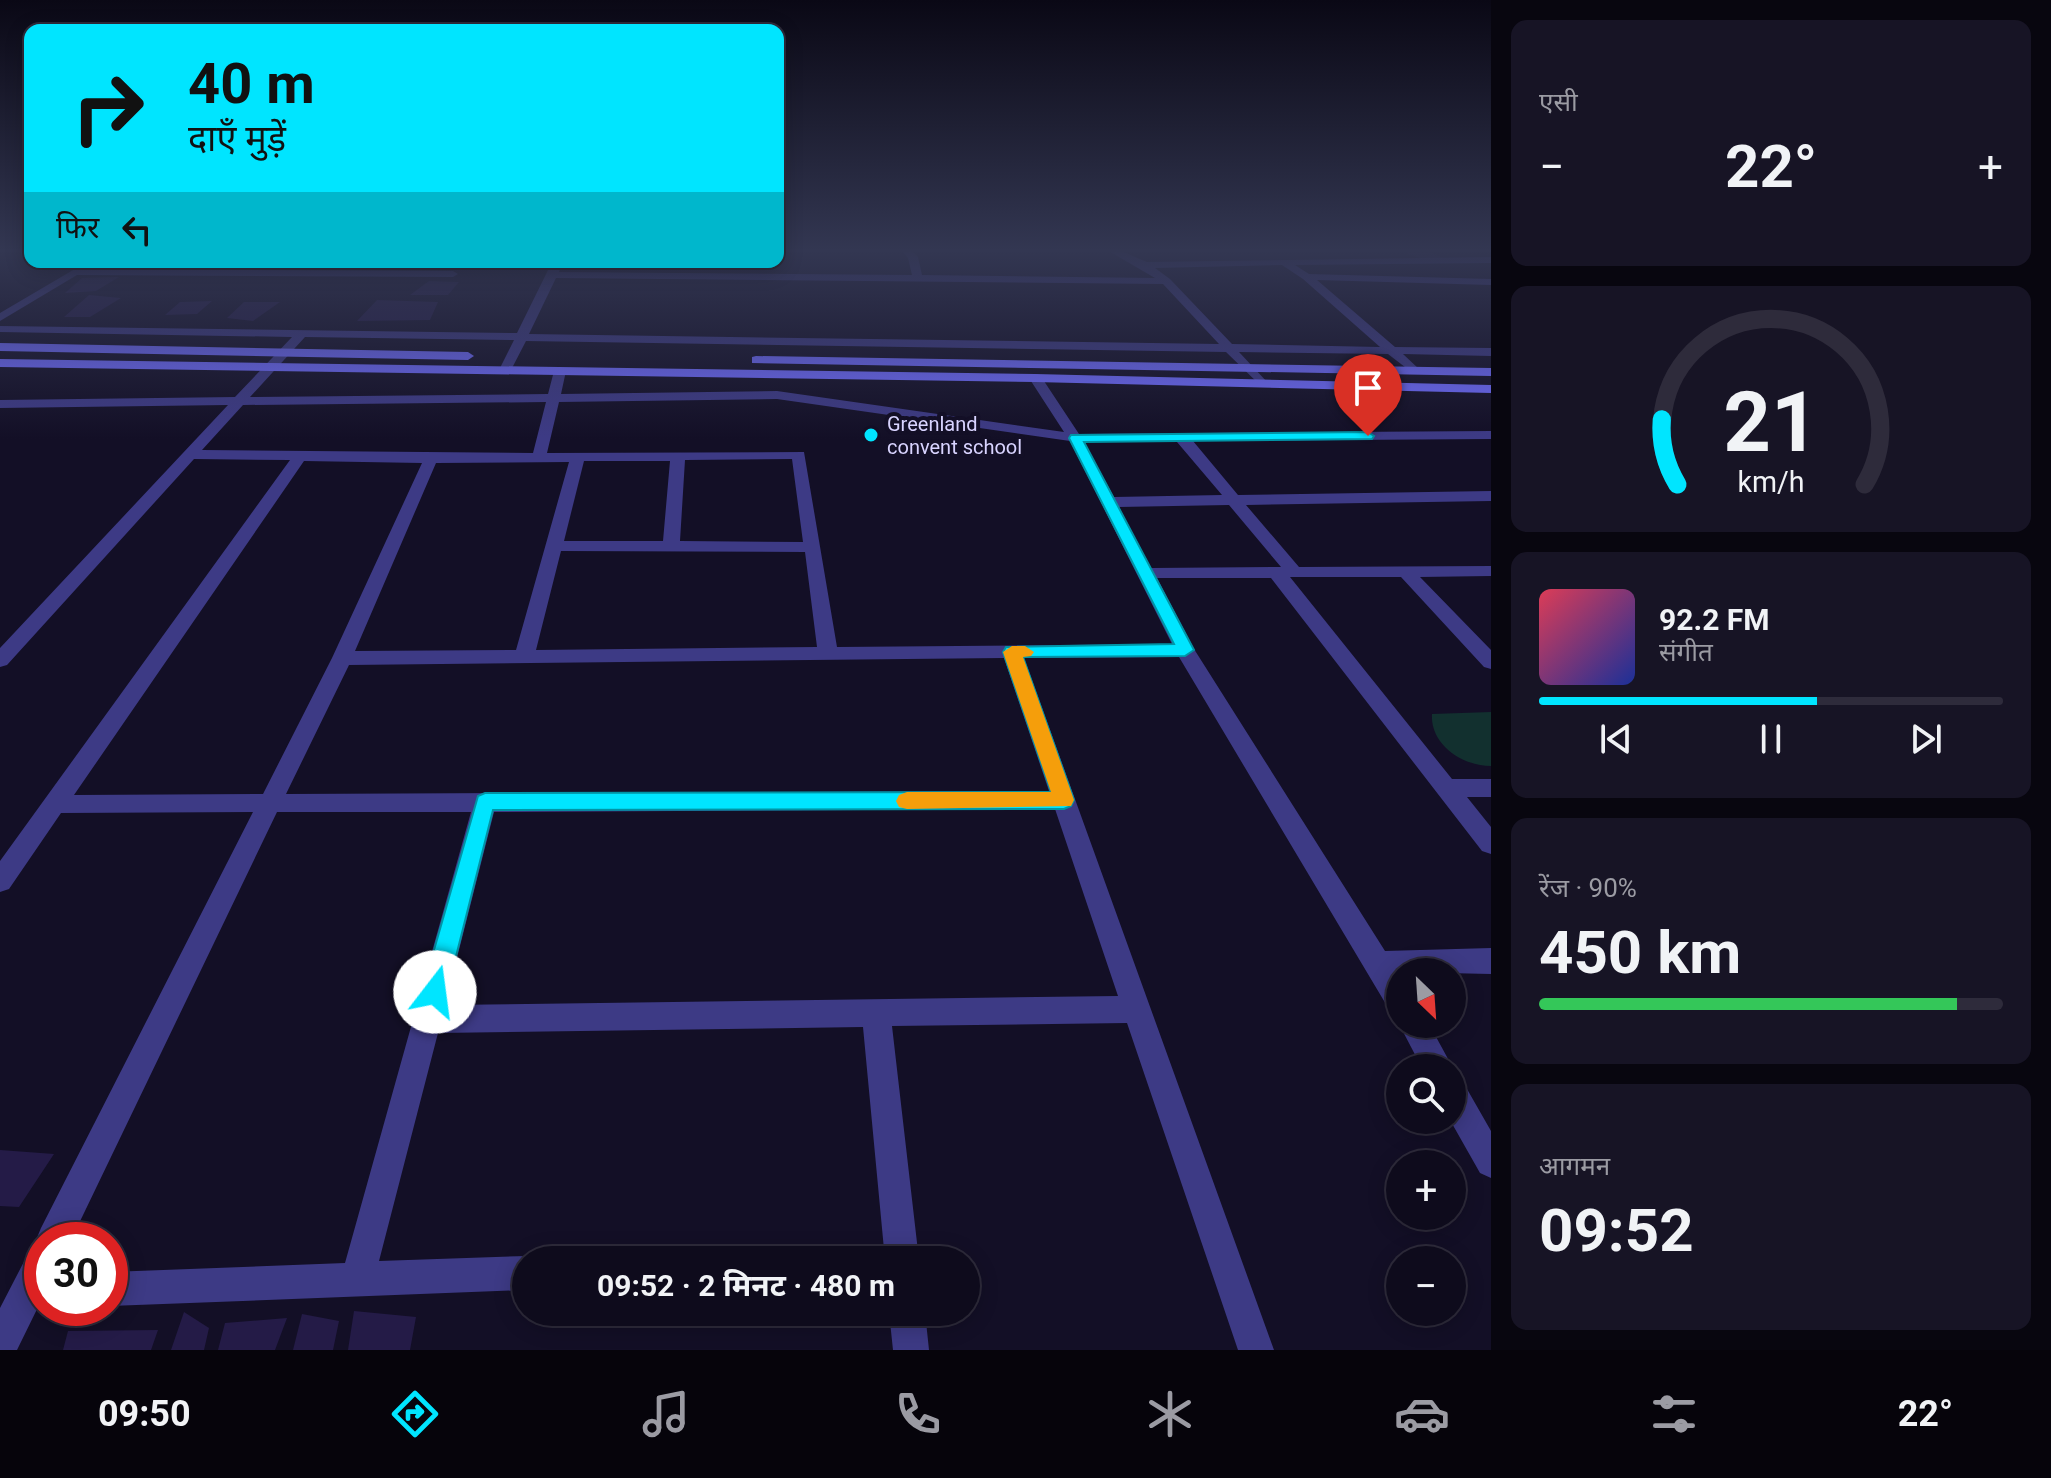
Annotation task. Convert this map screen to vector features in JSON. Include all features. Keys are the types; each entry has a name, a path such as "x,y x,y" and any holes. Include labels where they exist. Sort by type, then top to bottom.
{"street":[{"path":"505,370 533,313"},
{"path":"1197,313 1262,383"},
{"path":"1348,313 1414,370"},
{"path":"0,329 1491,352"},
{"path":"0,660 302,333"},
{"path":"0,347 1491,372"},
{"path":"0,363 1035,378 1491,389"},
{"path":"539,457 560,371"},
{"path":"1035,378 1075,438 1185,650 1386,975"},
{"path":"0,404 554,395 777,395 1075,438 1491,435"},
{"path":"1182,438 1237,500 1285,572 1491,844"},
{"path":"188,454 431,459 799,455 828,653"},
{"path":"0,881 301,455"},
{"path":"671,547 678,456"},
{"path":"524,657 578,457"},
{"path":"62,1222 342,658 431,459"},
{"path":"1108,502 1491,496"},
{"path":"553,546 813,547"},
{"path":"1146,573 1491,571"},
{"path":"1406,572 1491,662"},
{"path":"342,658 1185,650"},
{"path":"1012,652 1256,1350"},
{"path":"1446,788 1491,788"},
{"path":"56,804 1064,800"},
{"path":"357,1280 485,802"},
{"path":"1380,964 1491,961"},
{"path":"427,1019 1137,1009"},
{"path":"876,1012 901,1246"},
{"path":"1466,1118 1491,1162"},
{"path":"128,1288 512,1274"},
{"path":"0,1346 24,1304"},
{"path":"908,1326 911,1350"}],"green space":[{"path":"1491,712 1491,766 1460,758 1450,752 1436,735 1432,714"}],"building":[{"path":"69,313 97,313 90,317 64,317"},
{"path":"167,313 198,313 197,314 165,315"},
{"path":"232,313 264,313 253,321 227,318"},
{"path":"365,313 433,313 430,320 357,321"},
{"path":"0,1150 54,1154 19,1207 0,1206"},
{"path":"354,1311 416,1317 410,1350 348,1350"},
{"path":"184,1312 209,1328 204,1350 171,1350"},
{"path":"302,1314 339,1321 333,1350 293,1350"},
{"path":"287,1318 275,1350 218,1350 225,1323"},
{"path":"158,1330 151,1350 63,1350 68,1331"}],"slow traffic":[{"path":"907,801 1064,800 1012,652 1025,652"}],"place":[{"name":"Greenland convent school","path":"871,435"}],"route":[{"path":"435,992 485,802 1064,800 1012,652 1185,650 1075,438 1368,436"}]}
